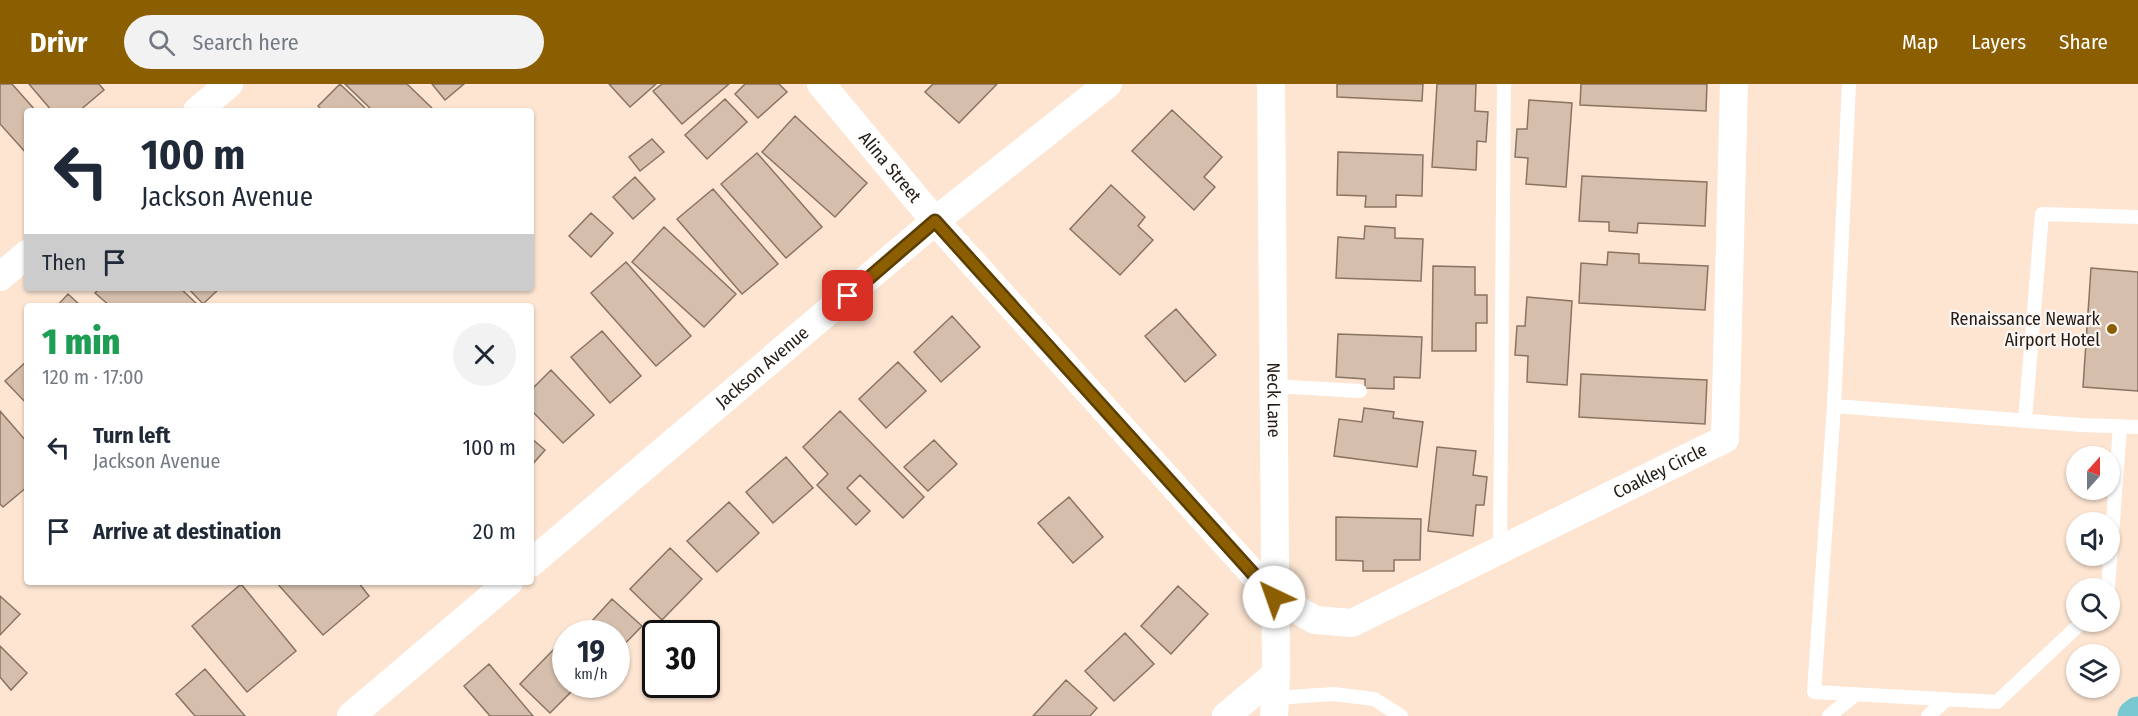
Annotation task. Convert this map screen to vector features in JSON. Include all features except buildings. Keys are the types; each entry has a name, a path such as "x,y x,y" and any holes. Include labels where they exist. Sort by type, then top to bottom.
{"main road":[{"path":"2134,716 2138,713"}],"street":[{"path":"201,108 229,84"},
{"name":"Alina Street","path":"821,84 935,221 1274,597"},
{"name":"Jackson Avenue","path":"534,560 935,221 1108,84"},
{"name":"Neck Lane","path":"1271,84 1275,696"},
{"name":"Coakley Circle","path":"1274,597 1315,620 1352,623 1725,439 1734,84"},
{"path":"0,277 24,257"},
{"path":"351,716 505,585"},
{"path":"1227,716 1275,696"}],"lane":[{"path":"1500,549 1504,84"},
{"path":"1849,84 1834,406 1814,692 1997,702 2071,632"},
{"path":"2025,420 2043,214 2138,217"},
{"path":"1273,386 1360,392"},
{"path":"1834,406 2138,427"},
{"path":"2109,578 2120,426"},
{"path":"1275,696 1333,694 1374,699 1401,716"},
{"path":"1829,716 1856,694"},
{"path":"1928,716 1947,699"}],"place":[{"name":"Renaissance Newark Airport Hotel","path":"2112,329"}],"route":[{"path":"848,296 935,221 1274,597"}]}
